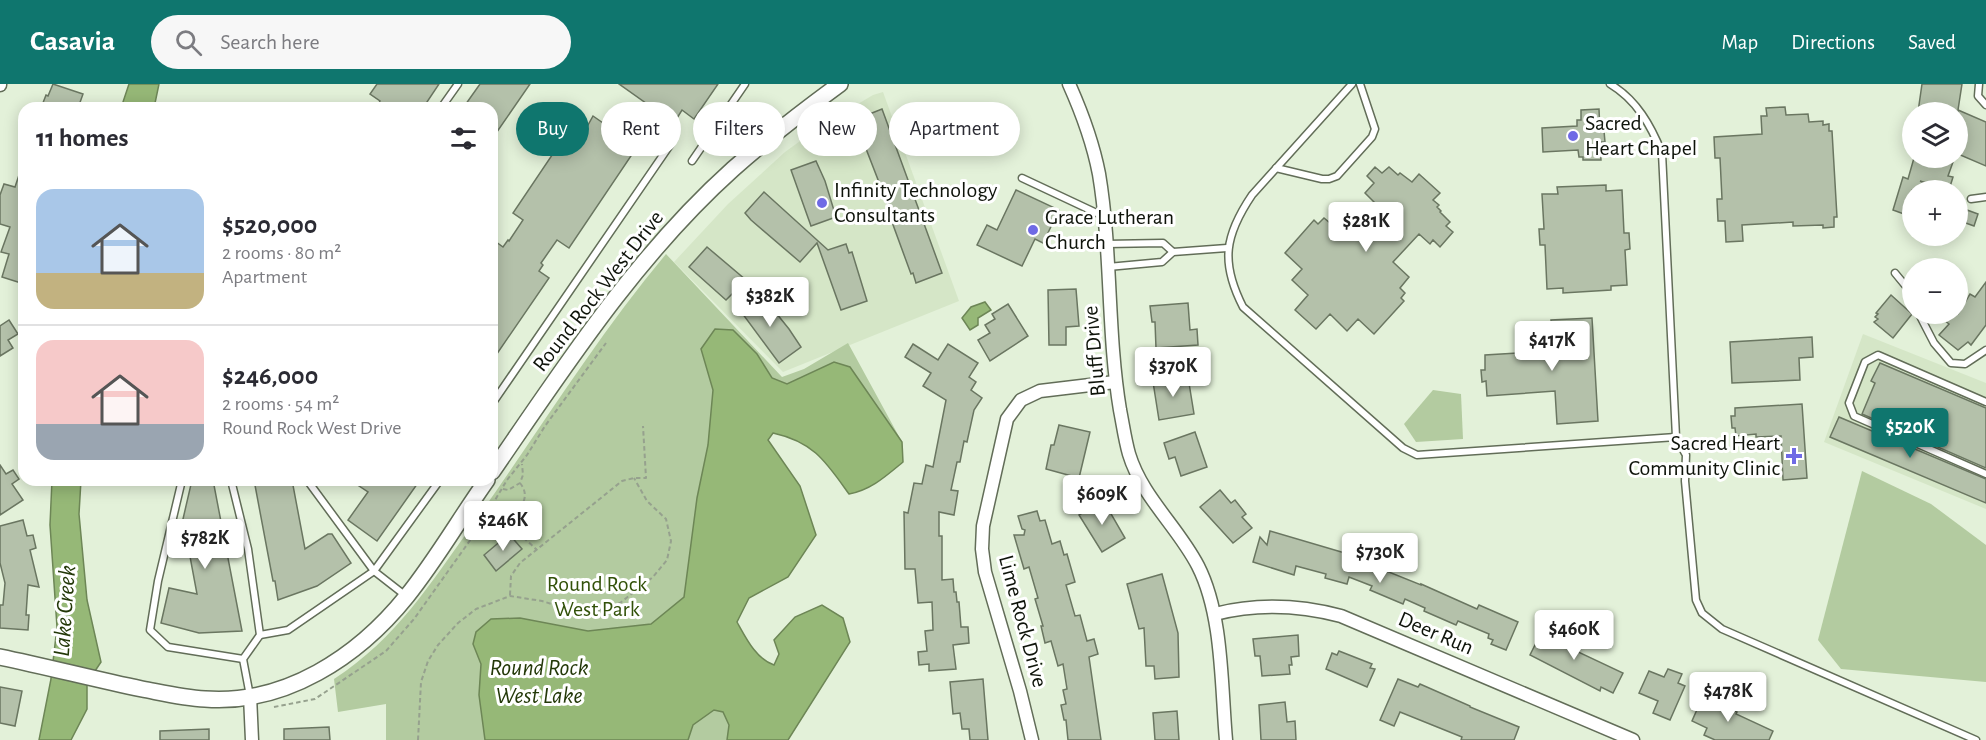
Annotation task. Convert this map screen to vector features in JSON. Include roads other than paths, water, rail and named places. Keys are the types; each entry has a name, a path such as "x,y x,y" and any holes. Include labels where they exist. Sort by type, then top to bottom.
{"street":[{"name":"Round Rock West Drive","path":"498,463 594,324 643,263 732,170 793,119 840,84"},
{"name":"Bluff Drive","path":"1069,84 1083,116 1099,174 1116,382 1129,454 1148,494 1187,547 1199,568 1215,614 1226,740"},
{"name":"Lime Rock Drive","path":"1032,740 985,572 982,549 984,526 1007,419 1021,400 1040,390 1116,382"},
{"path":"0,657 116,684 195,698 228,699 285,688 307,679 341,659 370,636 407,596 482,486"},
{"name":"Deer Run","path":"1215,614 1237,608 1270,606 1317,610 1341,616 1633,740"},
{"path":"250,696 252,740"}],"lane":[{"path":"445,102 458,84"},
{"path":"692,161 745,84"},
{"path":"1352,84 1252,195 1232,230 1227,248 1235,292 1243,307 1404,448 1417,455 1676,437"},
{"path":"1276,168 1322,179 1336,176 1372,137 1375,129 1359,84"},
{"path":"1610,84 1631,100 1653,128 1662,153 1676,437 1686,455 1685,481 1694,587 1702,613 1722,629 1976,740"},
{"path":"1979,84 1978,96 1986,105"},
{"path":"498,395 662,156"},
{"path":"1022,177 1103,216"},
{"path":"1971,198 1986,197"},
{"path":"1106,244 1163,243 1173,252"},
{"path":"1108,267 1162,262 1173,252 1227,248"},
{"path":"1895,273 1902,282"},
{"path":"1924,324 1934,343 1951,363 1965,364 1986,350"},
{"path":"1986,402 1878,355 1865,362 1849,403 1854,416 1986,474"},
{"path":"181,486 158,581 150,630 168,647 214,653 243,660"},
{"path":"232,486 248,549 260,635 243,660 250,696"},
{"path":"310,486 374,571 407,596"},
{"path":"260,635 288,630 374,571 436,486"}],"water":[{"path":"129,84 159,84 155,102 123,102"},
{"path":"985,302 991,310 978,318 978,325 970,330 962,318 971,307"},
{"name":"Round Rock West Lake","path":"715,329 733,330 757,354 772,378 787,384 834,362 850,367 902,442 903,462 871,486 849,494 826,463 809,448 773,433 768,440 800,486 816,535 788,577 749,598 737,622 757,653 774,665 779,654 774,640 795,617 822,605 843,618 850,642 788,740 727,740 729,725 723,712 714,710 693,725 688,740 485,740 479,695 481,664 473,644 476,632 491,619 520,618 588,631 651,624 684,597 697,498 708,445 713,390 701,349"},
{"name":"Lake Creek","path":"52,486 81,486 79,514 87,600 101,662 87,683 87,709 71,740 39,740 51,679 57,627 50,525"}],"place":[{"name":"Sacred Heart Chapel","path":"1573,136"},
{"name":"Infinity Technology Consultants","path":"822,203"},
{"name":"Grace Lutheran Church","path":"1033,230"},
{"name":"Sacred Heart Community Clinic","path":"1794,456"}],"park label":[{"name":"Round Rock West Park","path":"597,596"}]}
